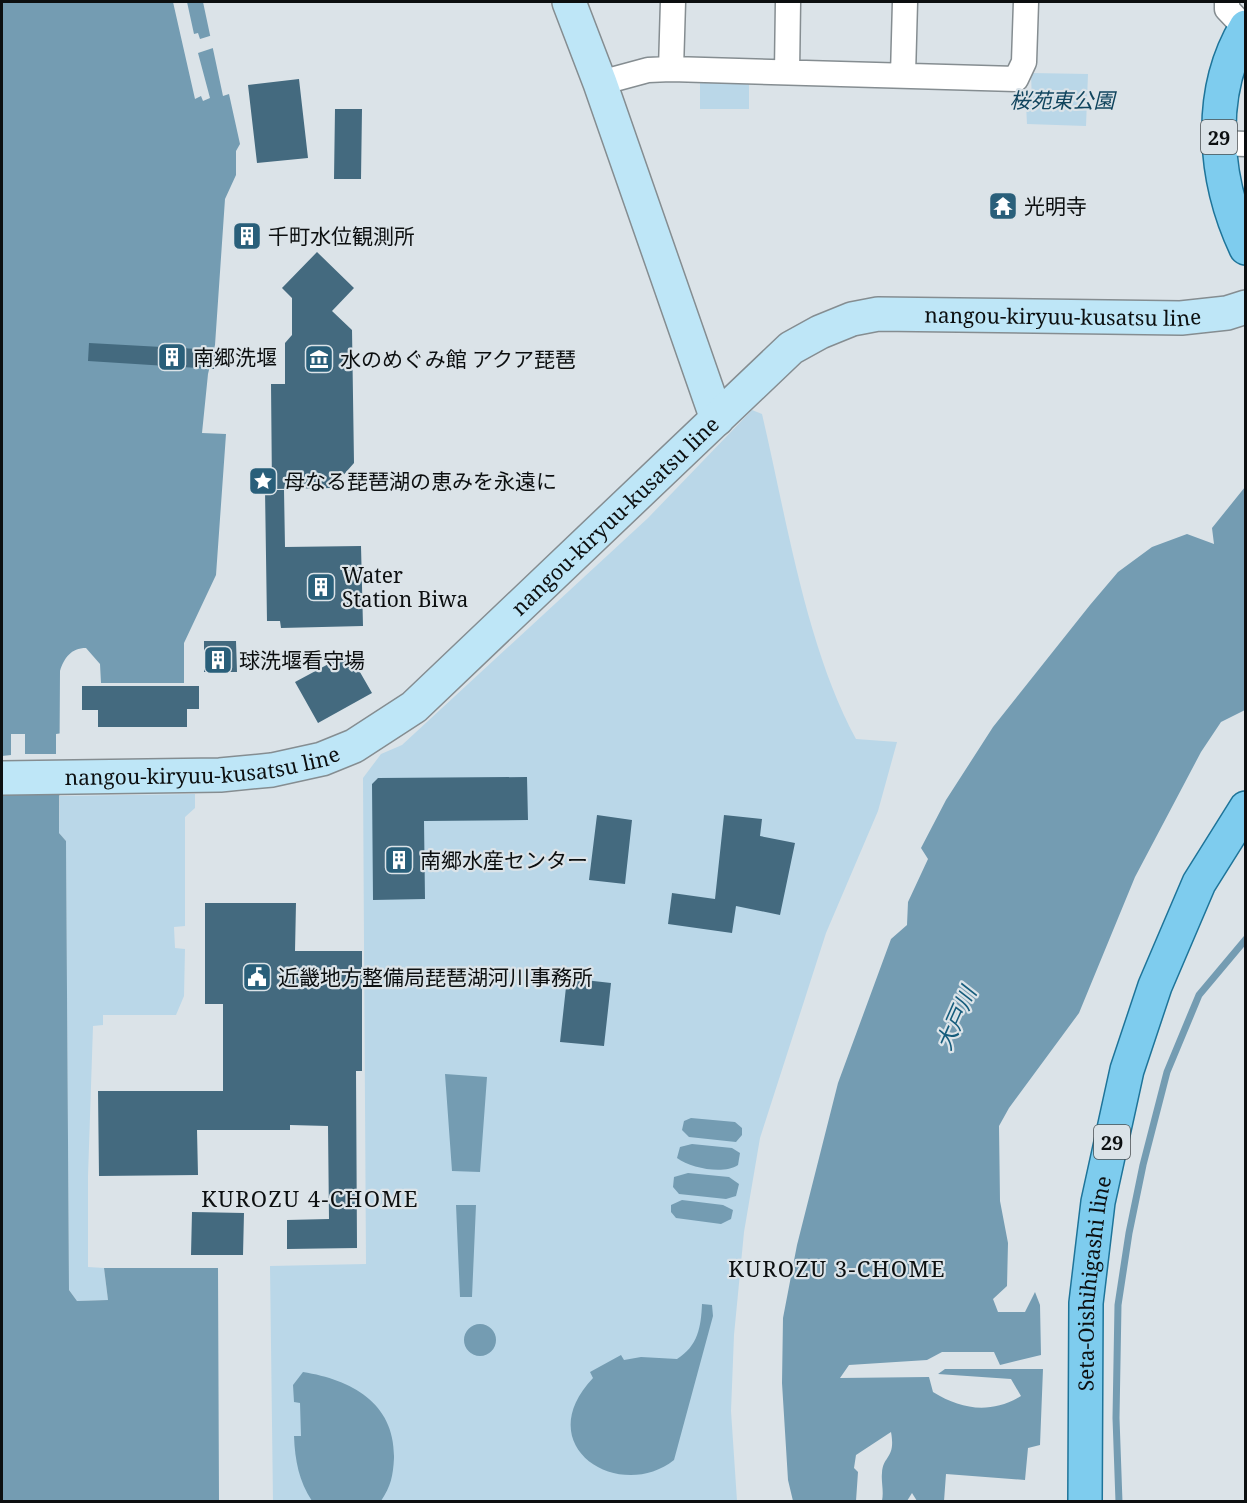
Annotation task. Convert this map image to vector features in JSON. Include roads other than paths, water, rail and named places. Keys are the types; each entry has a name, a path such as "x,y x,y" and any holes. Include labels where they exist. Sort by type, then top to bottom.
{"main road":[{"path":"569,2 600,83 717,419"},
{"name":"29","path":"1245,28 1234,48 1220,102 1232,143 1230,210 1245,248"},
{"name":"nangou-kiryuu-kusatsu line","path":"2,778 220,775 272,770 322,759 354,746 414,707 791,348 820,332 861,317 900,312 1181,318 1227,313 1245,307"},
{"name":"Seta-Oishihigashi line","path":"1085,1502 1086,1303 1098,1202 1127,1070 1155,986 1199,883 1245,808"}],"street":[{"path":"671,69 673,2"},
{"path":"787,72 788,2"},
{"path":"903,75 905,2"},
{"path":"600,83 648,70 671,69 1016,79 1024,62 1026,2"},
{"path":"1227,2 1227,9 1245,28"}],"water":[{"path":"2,2 203,2 223,96 229,94 240,144 236,151 236,175 225,199 215,345 208,374 202,433 226,434 216,575 184,643 184,683 101,683 100,664 86,648 76,650 69,655 60,671 59,833 66,841 69,1290 77,1301 108,1300 104,1268 218,1268 219,1501 2,1502"},
{"name":"大戸川","path":"1245,487 1245,710 1221,722 1201,752 1135,877 1079,1013 1009,1108 999,1126 1000,1201 1008,1243 1007,1286 993,1299 998,1312 1025,1312 1035,1292 1040,1305 1041,1355 1000,1365 994,1352 942,1352 927,1360 849,1365 840,1378 929,1377 933,1392 955,1403 977,1408 999,1406 1021,1396 1011,1379 938,1374 945,1369 1043,1369 1040,1445 1028,1448 1025,1480 946,1474 944,1501 917,1501 912,1493 907,1501 882,1501 882,1473 891,1452 891,1432 856,1455 854,1468 858,1472 856,1501 793,1501 788,1480 782,1383 783,1318 797,1245 838,1083 891,939 907,925 908,902 928,859 921,848 946,800 993,727 1118,572 1152,547 1187,534 1214,544 1212,528"},
{"path":"445,1074 487,1077 480,1172 452,1171"},
{"path":"691,1118 735,1122 742,1128 742,1135 736,1142 689,1137 682,1130 684,1121"},
{"path":"692,1144 732,1148 740,1153 738,1165 724,1170 707,1169 690,1165 677,1158 680,1147"},
{"path":"688,1173 729,1177 739,1184 736,1196 726,1199 679,1194 673,1187 674,1177"},
{"path":"682,1200 723,1205 733,1210 731,1219 721,1224 676,1218 671,1212 671,1205"},
{"path":"456,1205 476,1205 472,1297 460,1297"},
{"path":"702,1304 712,1305 713,1316 674,1460 652,1472 629,1475 608,1471 589,1461 576,1446 571,1426 576,1403 593,1378 590,1372 621,1355 624,1360 641,1357 677,1359 694,1342 701,1320"},
{"path":"480,1324 491,1329 496,1340 491,1351 480,1356 469,1351 464,1340 469,1329"},
{"path":"303,1372 338,1381 354,1388 379,1409 387,1422 392,1439 394,1464 389,1486 381,1501 312,1501 301,1478 294,1436 301,1436 300,1403 294,1402 293,1385"}],"waterway":[{"path":"1119,1502 1116,1418 1118,1305 1129,1233 1143,1165 1167,1072 1199,995 1246,939"}],"place":[{"name":"光明寺","path":"1003,206"},
{"name":"千町水位観測所","path":"247,236"},
{"name":"南郷洗堰","path":"172,357"},
{"name":"水のめぐみ館 アクア琵琶","path":"319,359"},
{"name":"母なる琵琶湖の恵みを永遠に","path":"263,481"},
{"name":"Water Station Biwa","path":"321,587"},
{"name":"球洗堰看守場","path":"218,660"},
{"name":"南郷水産センター","path":"399,860"},
{"name":"近畿地方整備局琵琶湖河川事務所","path":"257,977"}],"district":[{"name":"KUROZU 4-CHOME","path":"310,1198"},
{"name":"KUROZU 3-CHOME","path":"837,1268"}],"park label":[{"name":"桜苑東公園","path":"1062,100"}]}
